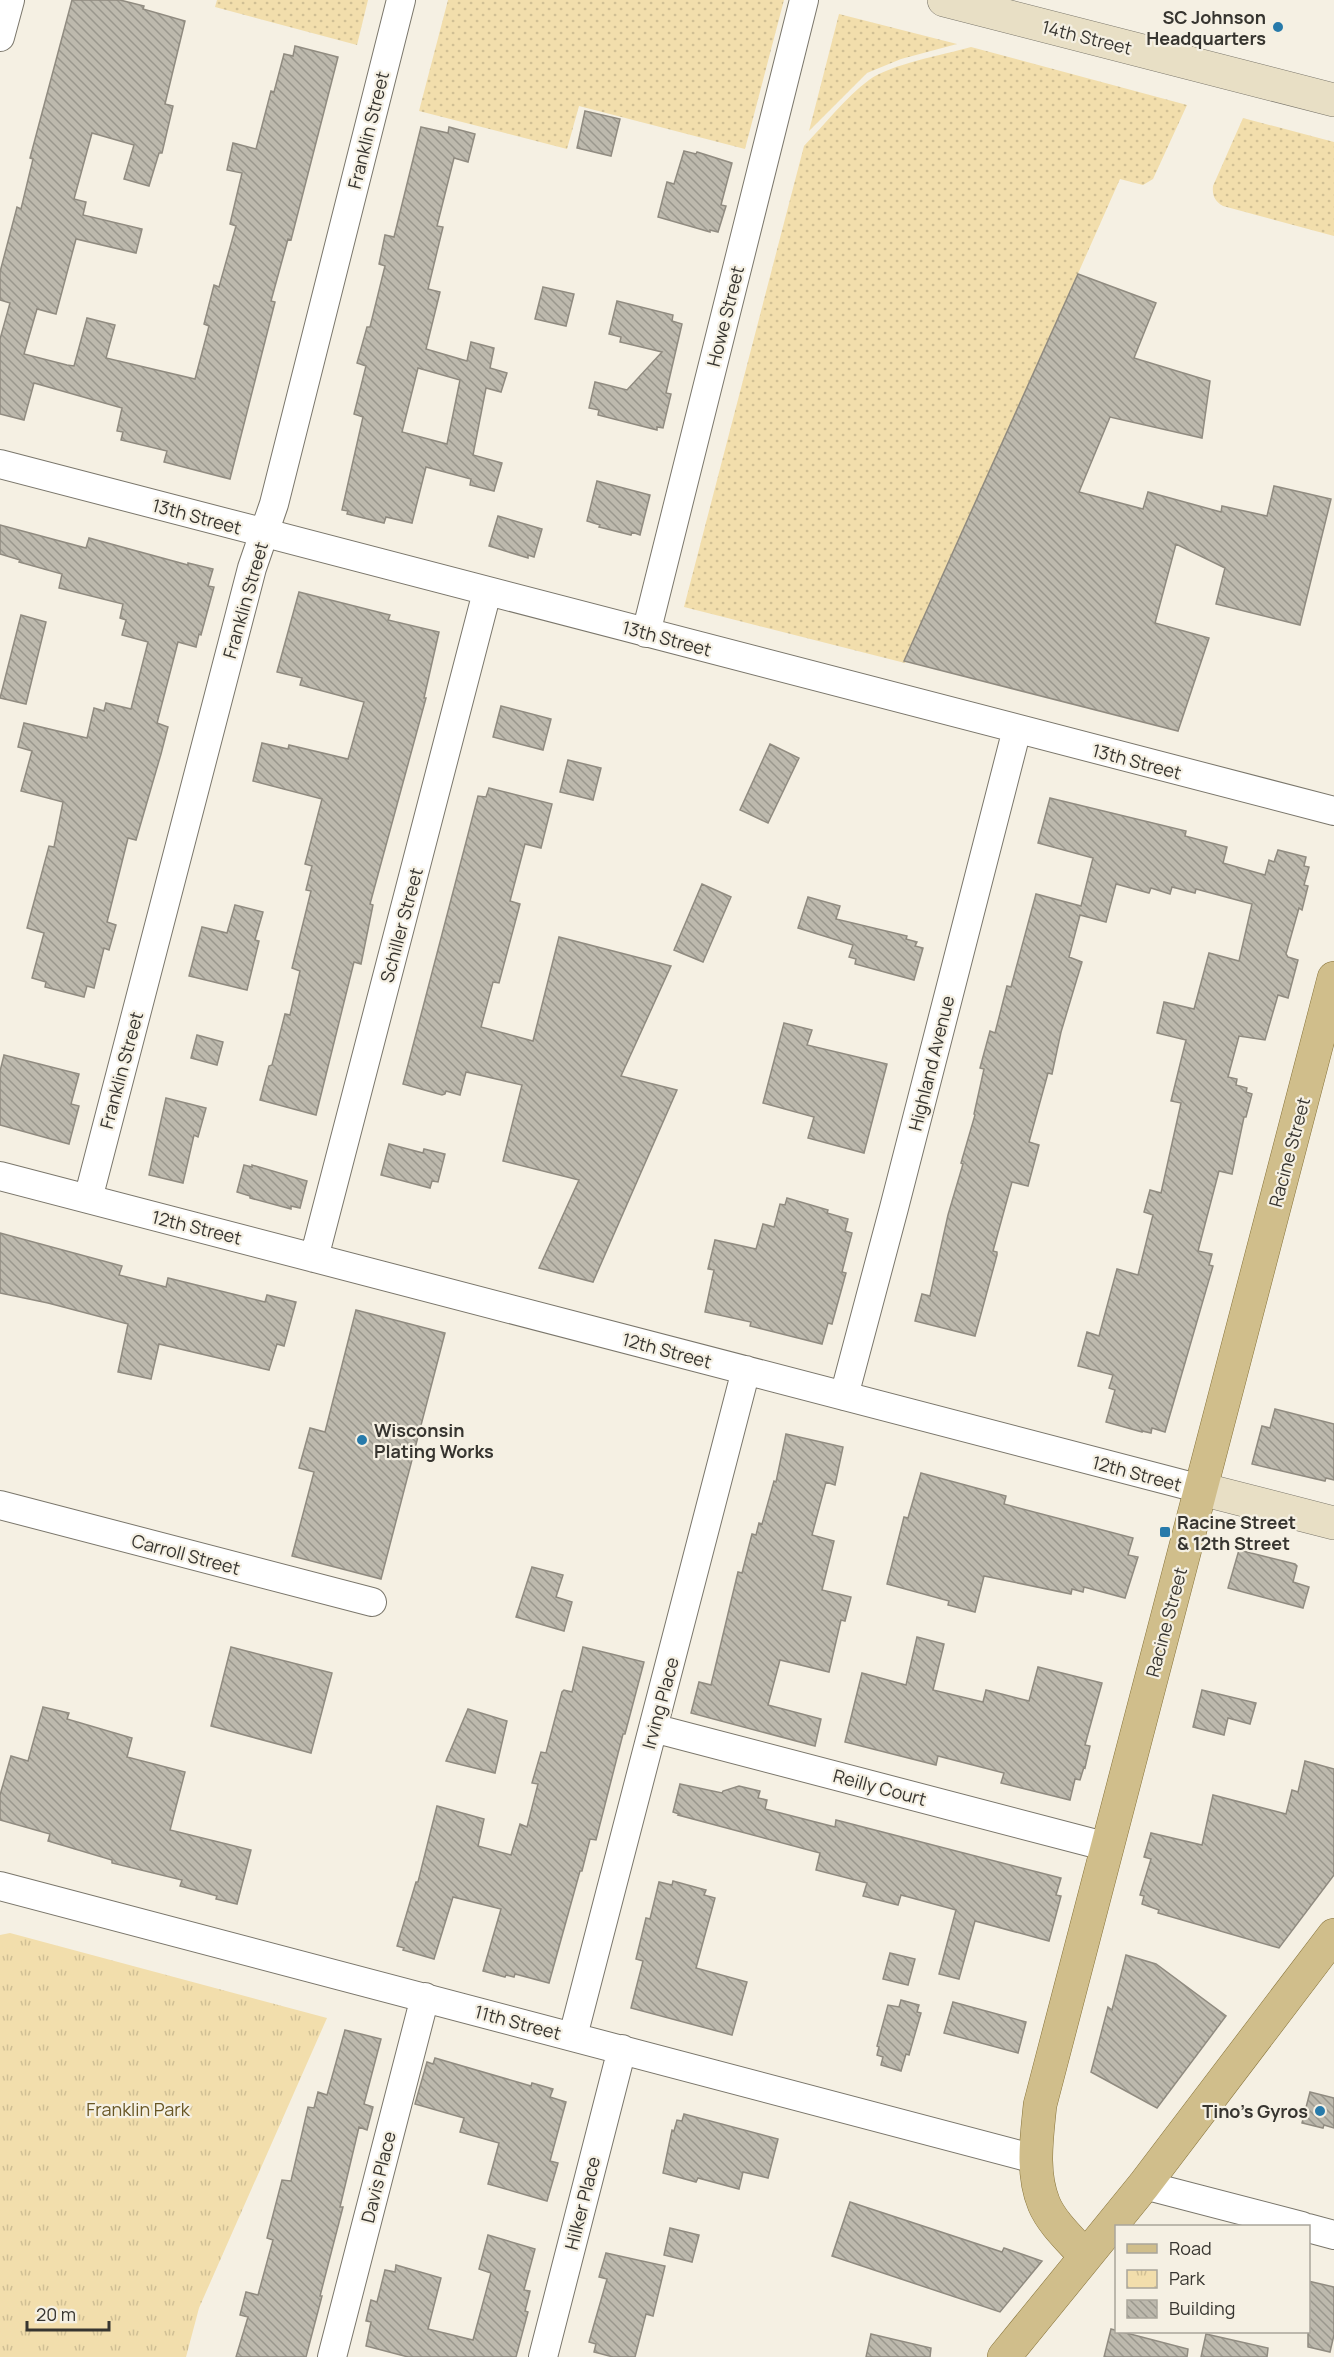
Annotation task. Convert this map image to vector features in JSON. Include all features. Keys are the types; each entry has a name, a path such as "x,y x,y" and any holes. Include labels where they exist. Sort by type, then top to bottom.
{"main road":[{"name":"14th Street","path":"944,0 1334,100"},
{"name":"Racine Street","path":"1085,2256 1061,2230 1044,2203 1035,2159 1040,2105 1334,978"},
{"name":"12th Street","path":"1201,1489 1334,1523"},
{"path":"1004,2357 1144,2185 1334,1935"}],"street":[{"path":"0,38 10,0"},
{"name":"Franklin Street","path":"87,1199 252,568 277,493 400,0"},
{"name":"Howe Street","path":"646,633 804,0"},
{"name":"13th Street","path":"0,465 1334,812"},
{"name":"Schiller Street","path":"314,1258 488,592"},
{"name":"Highland Avenue","path":"844,1396 1017,729"},
{"name":"12th Street","path":"0,1176 1201,1489"},
{"name":"Irving Place","path":"573,2036 746,1370"},
{"name":"Carroll Street","path":"0,1505 372,1602"},
{"name":"Reilly Court","path":"653,1728 1108,1847"},
{"name":"11th Street","path":"0,1886 1035,2159"},
{"name":"Davis Place","path":"332,2357 425,1997"},
{"name":"Hilker Place","path":"543,2357 622,2049"},
{"path":"1144,2185 1298,2225"},
{"path":"1310,2229 1334,2235"}],"green space":[{"path":"217,0 368,0 357,45 215,7"},
{"path":"448,0 784,0 745,149 579,106 567,149 419,111"},
{"path":"839,14 957,44 901,59 867,73 809,131"},
{"path":"971,47 1187,105 1153,179 1143,185 1120,179 905,663 684,607 804,146 852,95 879,74"},
{"path":"1243,118 1334,142 1334,236 1223,206 1216,200 1213,186"},
{"name":"Franklin Park","path":"10,1933 327,2018 199,2308 186,2357 0,2357 0,1935"}],"building":[{"path":"72,0 120,0 185,21 165,104 173,106 162,153 159,153 149,186 124,179 134,145 92,133 74,199 86,202 83,215 142,229 136,253 76,239 56,314 37,309 24,354 67,365 74,366 87,318 115,325 106,358 195,379 209,326 204,324 214,285 219,287 236,226 230,224 242,173 227,170 233,143 256,149 271,91 274,92 284,54 293,56 295,46 338,57 291,240 288,239 271,301 275,302 230,479 164,462 167,451 121,440 123,432 117,431 122,408 34,383 24,420 0,414 0,339 10,303 0,300 0,272 17,207 21,209 33,159 30,158"},
{"path":"585,111 620,119 611,156 577,148"},
{"path":"421,127 448,133 449,127 475,134 468,162 454,158 437,226 443,227 428,289 440,292 426,349 467,361 471,342 494,348 490,368 507,373 501,392 486,388 473,455 502,463 494,491 470,485 471,479 426,467 412,523 386,517 384,523 347,514 348,511 342,510 363,417 354,414 366,366 357,363 367,327 370,327 385,266 379,264 385,235 394,237","holes":["418,368 460,380 447,444 402,432"]},
{"path":"684,151 696,154 697,152 732,163 721,205 726,206 718,232 710,230 710,232 658,217 667,182 674,184"},
{"path":"1078,274 1156,303 1134,358 1210,381 1202,438 1110,417 1079,492 1143,509 1148,492 1221,512 1222,506 1267,516 1274,486 1331,499 1300,625 1216,604 1225,568 1176,544 1155,623 1209,638 1178,731 904,661"},
{"path":"543,287 574,294 566,326 535,319"},
{"path":"617,301 673,315 672,321 682,324 666,393 671,394 663,428 657,427 657,430 598,415 599,410 589,408 595,382 627,390 662,352 620,342 621,337 609,334"},
{"path":"597,481 650,495 640,535 599,527 600,525 587,521"},
{"path":"498,516 542,529 534,557 528,555 528,558 489,546"},
{"path":"0,525 86,548 89,538 188,565 188,563 213,569 208,586 214,587 196,647 178,642 157,723 168,727 136,840 128,838 107,922 116,925 109,950 104,948 94,988 87,986 84,997 45,987 46,982 32,978 44,933 27,928 49,846 54,847 63,802 21,791 32,751 18,747 24,723 87,738 94,708 104,711 106,703 131,709 148,642 122,635 126,620 120,618 123,604 59,588 62,574 0,554"},
{"path":"299,592 390,615 388,620 439,632 424,698 426,698 370,904 373,905 361,964 354,962 316,1115 260,1100 285,1014 290,1015 300,971 292,968 311,891 306,890 312,866 305,864 322,799 253,781 262,743 288,749 289,745 348,759 364,702 300,685 302,678 277,672"},
{"path":"21,615 46,622 26,704 0,698"},
{"path":"501,706 551,719 543,750 493,737"},
{"path":"770,744 799,758 768,823 740,810"},
{"path":"568,760 601,768 593,800 560,792"},
{"path":"489,788 552,804 541,848 525,844 510,901 520,904 499,983 493,982 481,1027 533,1041 559,937 671,966 621,1076 677,1090 593,1282 539,1268 579,1180 503,1161 522,1085 466,1072 460,1095 446,1091 442,1095 403,1084 478,796 486,797"},
{"path":"1050,798 1186,831 1185,836 1227,847 1223,863 1265,875 1269,860 1274,862 1278,850 1306,857 1304,866 1309,867 1304,885 1308,886 1302,910 1299,908 1286,954 1298,960 1288,998 1278,995 1265,1040 1239,1036 1228,1077 1237,1079 1236,1085 1247,1088 1246,1092 1252,1094 1246,1117 1244,1117 1232,1174 1219,1171 1198,1251 1212,1254 1209,1265 1213,1266 1165,1432 1152,1428 1151,1433 1142,1432 1106,1422 1115,1390 1109,1388 1113,1375 1078,1366 1087,1332 1099,1336 1117,1269 1138,1275 1153,1215 1144,1212 1150,1190 1161,1193 1181,1103 1171,1101 1186,1040 1157,1033 1164,1002 1194,1009 1209,953 1239,961 1252,904 1196,889 1195,893 1172,887 1170,894 1151,888 1149,893 1116,884 1106,922 1080,915 1069,957 1082,962 1061,1032 1052,1074 1048,1073 1029,1142 1039,1145 1028,1186 1012,1182 993,1251 997,1252 997,1255 975,1336 915,1321 922,1294 930,1296 948,1215 975,1115 984,1069 980,1068 990,1031 995,1033 1007,986 1011,987 1036,894 1081,906 1093,858 1038,843"},
{"path":"702,884 731,897 703,962 674,950"},
{"path":"808,897 840,906 836,919 907,936 906,939 917,942 915,946 923,948 914,980 855,964 856,959 849,957 853,945 798,928"},
{"path":"235,905 263,912 255,940 259,941 247,990 189,976 202,927 227,933"},
{"path":"784,1023 812,1030 807,1045 887,1064 864,1153 808,1138 814,1117 763,1103"},
{"path":"197,1035 223,1042 217,1065 191,1058"},
{"path":"4,1055 79,1074 71,1104 79,1106 69,1144 0,1125 0,1071"},
{"path":"166,1098 206,1108 198,1137 194,1135 183,1183 149,1175"},
{"path":"389,1144 423,1153 424,1149 445,1154 438,1182 432,1181 430,1188 381,1175"},
{"path":"244,1165 252,1167 252,1165 307,1181 300,1208 291,1206 291,1209 250,1198 250,1196 237,1192"},
{"path":"787,1198 828,1210 827,1213 848,1219 845,1231 852,1233 842,1272 846,1273 832,1324 828,1323 822,1344 750,1326 751,1322 705,1312 714,1270 708,1269 715,1240 756,1249 763,1224 774,1227 780,1204 785,1205"},
{"path":"0,1233 122,1266 119,1275 166,1287 168,1278 265,1302 267,1295 296,1302 284,1346 277,1344 269,1370 159,1344 151,1379 118,1372 128,1324 0,1293"},
{"name":"Wisconsin Plating Works","path":"356,1310 445,1333 381,1579 292,1556 314,1472 299,1468 310,1428 325,1432"},
{"path":"1275,1409 1334,1424 1334,1480 1326,1478 1325,1481 1252,1464 1262,1426 1270,1428"},
{"path":"786,1434 843,1447 835,1485 826,1482 812,1535 834,1541 822,1590 851,1597 845,1621 841,1620 829,1672 780,1660 768,1705 821,1719 815,1746 691,1713 699,1682 711,1685 738,1572 742,1573 752,1534 756,1535 759,1523 762,1524 774,1481 776,1482"},
{"path":"921,1473 1006,1496 1004,1504 1133,1538 1128,1555 1138,1557 1125,1598 1084,1587 1083,1592 1072,1589 1071,1594 984,1576 975,1612 948,1605 949,1601 887,1584 904,1517 908,1518"},
{"path":"1239,1550 1295,1564 1297,1566 1293,1582 1309,1587 1303,1608 1228,1588"},
{"path":"532,1567 563,1575 556,1597 572,1602 564,1631 516,1617"},
{"path":"917,1637 944,1644 933,1690 983,1702 986,1690 1029,1701 1038,1667 1102,1683 1085,1745 1090,1746 1085,1768 1080,1780 1075,1779 1070,1800 1001,1783 1004,1773 938,1756 936,1765 845,1742 862,1673 906,1685"},
{"path":"231,1647 332,1673 311,1753 211,1726"},
{"path":"583,1647 644,1662 596,1840 590,1839 549,1983 515,1974 514,1977 506,1975 505,1977 483,1971 501,1909 453,1897 434,1959 403,1950 404,1948 397,1946 416,1882 418,1882 437,1806 484,1819 478,1846 511,1855 520,1824 527,1827 538,1784 532,1783 541,1752 546,1753 562,1692 564,1690 572,1692"},
{"path":"1202,1690 1256,1703 1250,1724 1228,1718 1224,1735 1193,1727"},
{"path":"43,1707 69,1713 67,1719 132,1738 127,1757 185,1772 170,1830 251,1850 237,1904 180,1886 182,1880 112,1863 112,1860 48,1841 50,1834 0,1820 0,1795 11,1756 28,1761"},
{"path":"468,1709 507,1721 495,1773 446,1761"},
{"path":"1305,1761 1334,1769 1334,1875 1279,1948 1158,1913 1159,1910 1142,1904 1144,1896 1140,1895 1151,1859 1144,1857 1151,1833 1202,1845 1213,1795 1286,1814 1292,1790 1298,1792"},
{"path":"680,1784 722,1793 739,1786 760,1791 758,1798 767,1800 765,1809 835,1827 836,1820 1061,1878 1056,1895 1061,1896 1049,1941 975,1921 959,1979 939,1974 956,1910 901,1895 898,1905 863,1896 867,1883 816,1870 820,1853 678,1815 673,1812"},
{"path":"673,1881 706,1890 704,1895 715,1898 696,1968 747,1982 732,2035 631,2008 643,1961 636,1959 646,1918 650,1919 659,1882 672,1885"},
{"path":"890,1953 915,1959 908,1985 883,1979"},
{"path":"1126,1955 1156,1964 1226,2016 1157,2108 1091,2072 1108,2007 1112,2010"},
{"path":"901,2000 919,2005 917,2012 921,2013 909,2055 906,2054 901,2071 881,2065 883,2057 877,2055 879,2047 877,2046 888,2005 899,2007"},
{"path":"953,2002 1026,2022 1018,2053 944,2033"},
{"path":"345,2030 381,2039 364,2104 373,2107 367,2130 359,2127 340,2207 343,2207 306,2357 236,2357 248,2317 240,2315 246,2292 258,2295 273,2240 267,2238 282,2180 291,2181 308,2107 314,2108 318,2092 327,2095"},
{"path":"435,2058 531,2086 532,2083 553,2089 550,2097 566,2102 550,2161 558,2163 547,2201 488,2184 499,2143 460,2132 464,2118 415,2104 427,2062 433,2064"},
{"name":"Tino's Gyros","path":"1310,2092 1334,2098 1334,2128 1302,2123"},
{"path":"684,2114 778,2139 768,2178 743,2172 739,2189 698,2178 696,2182 663,2173 672,2130 674,2131 677,2120 682,2121"},
{"path":"850,2202 1002,2252 1004,2248 1042,2261 1000,2312 832,2256"},
{"path":"670,2228 699,2235 692,2262 664,2255"},
{"path":"488,2235 535,2249 524,2290 530,2291 525,2311 528,2312 516,2357 408,2357 366,2346 371,2322 366,2321 371,2300 377,2302 385,2270 395,2272 396,2265 441,2278 428,2329 473,2340 491,2273 479,2269"},
{"path":"606,2253 665,2266 653,2316 646,2314 635,2357 613,2357 594,2352 596,2344 589,2342 607,2279 599,2277"},
{"path":"1310,2281 1334,2287 1334,2335 1330,2352 1308,2347"},
{"path":"1111,2329 1115,2330 1115,2333 1126,2333 1188,2349 1187,2357 1104,2357"},
{"path":"871,2334 931,2348 930,2357 866,2357"},
{"path":"1206,2334 1268,2348 1267,2357 1201,2357"}],"place":[{"name":"SC Johnson Headquarters","path":"1278,27"},
{"name":"Wisconsin Plating Works","path":"362,1440"},
{"name":"Racine Street & 12th Street","path":"1165,1532"},
{"name":"Tino's Gyros","path":"1320,2111"}]}
